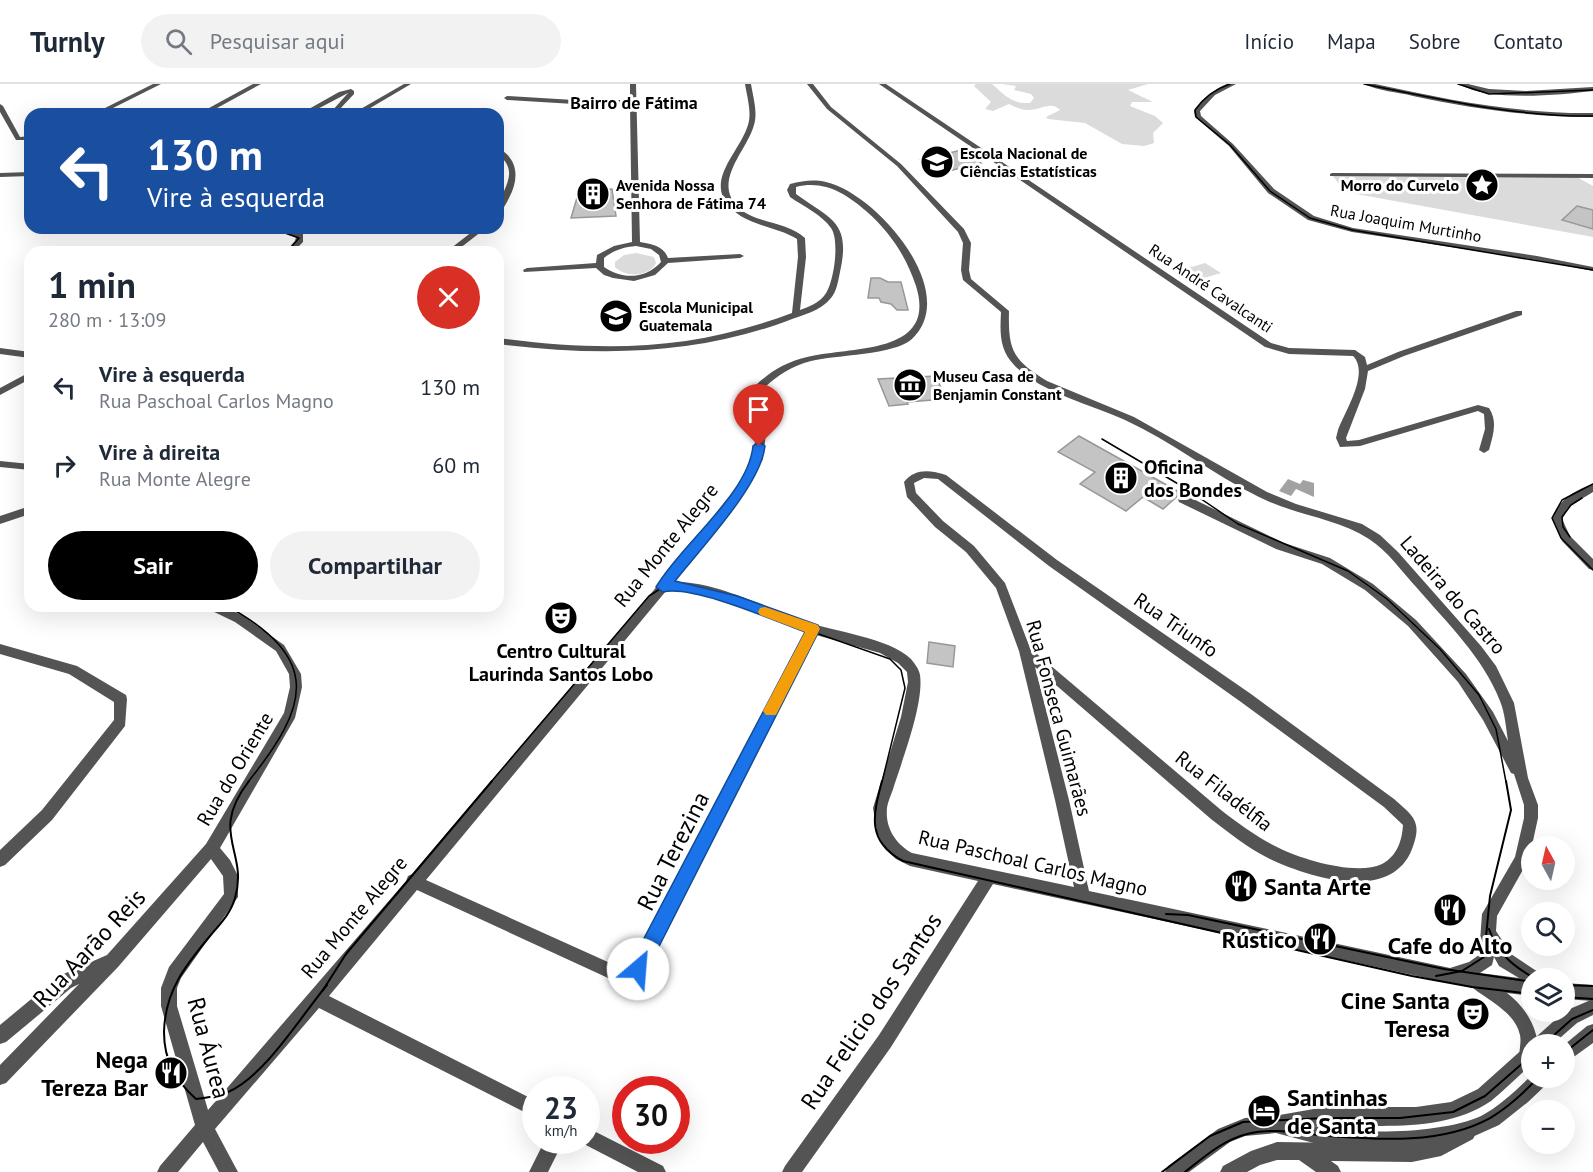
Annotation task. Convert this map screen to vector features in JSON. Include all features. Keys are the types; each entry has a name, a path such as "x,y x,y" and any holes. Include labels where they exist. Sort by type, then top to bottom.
{"street":[{"path":"108,108 158,84"},
{"path":"212,108 258,84"},
{"path":"366,108 408,84"},
{"path":"633,84 636,244"},
{"path":"504,342 536,347 610,349 681,346 772,326 796,315 795,300 804,252 801,238 783,226 750,217 738,210 726,199 722,187 726,174 751,125 752,113 748,84"},
{"name":"Ladeira do Castro","path":"810,84 829,108 899,165 961,231 967,243 965,270 967,280 1005,311 1004,336 1007,350 1024,370 1044,383 1131,419 1263,495 1292,507 1358,528 1377,538 1454,622 1492,670 1508,703 1521,778 1531,805 1529,837 1522,860 1490,914 1486,958 1473,969 1450,976"},
{"name":"Rua André Cavalcanti","path":"882,84 1268,345 1289,351 1355,353 1363,358 1365,369"},
{"name":"Rua Joaquim Murtinho","path":"1233,84 1222,88 1202,103 1197,111 1198,117 1231,145 1271,191 1311,218 1361,231 1537,258 1593,269"},
{"path":"1367,84 1486,109 1535,115 1593,115"},
{"path":"1462,84 1492,92 1593,89"},
{"path":"1553,84 1565,91"},
{"path":"314,108 341,93 351,91 351,94 338,108"},
{"path":"507,98 574,102 634,102"},
{"path":"0,106 18,139 24,138"},
{"path":"504,154 512,164 513,172 511,188 504,200"},
{"path":"0,175 24,174"},
{"path":"1332,175 1593,176"},
{"name":"Rua Monte Alegre","path":"166,1172 663,587 744,485 758,459 761,432 759,387 766,378 808,357 881,346 907,339 924,311 924,300 911,260 894,234 867,206 840,190 817,182 799,183 791,190 793,195 836,225 840,237 840,255 830,295 815,307 796,315"},
{"path":"294,234 300,238 294,246"},
{"path":"458,246 474,234"},
{"path":"598,265 600,257 606,252 625,245 636,244 659,250 665,261"},
{"path":"598,265 604,273 632,278 652,273 659,269 665,261 740,256"},
{"path":"527,270 598,265"},
{"path":"1484,450 1490,416 1486,410 1478,408 1360,442 1344,445 1341,438 1363,382 1365,369 1519,313"},
{"path":"0,351 24,354"},
{"path":"0,392 24,378"},
{"path":"0,464 24,466"},
{"name":"Rua Fonseca Guimarães","path":"942,477 930,473 916,475 909,482 911,494 939,524 970,549 1001,586 1025,651 1083,896"},
{"name":"Rua Triunfo","path":"942,477 1053,564 1246,698 1389,803"},
{"path":"1593,488 1567,503 1559,511 1557,519 1562,532 1593,566"},
{"path":"1183,499 1280,546 1326,561 1377,594 1412,623 1462,678 1488,716 1521,778"},
{"path":"0,520 24,512"},
{"name":"Rua Paschoal Carlos Magno","path":"663,587 673,585 732,599 813,629 892,653 908,663 914,674 912,697 880,808 882,828 887,841 896,852 910,859 1469,980 1521,987"},
{"name":"Rua do Oriente","path":"211,849 286,721 296,687 295,674 280,648 224,612"},
{"name":"Rua Terezina","path":"413,881 619,975 631,975 638,969 813,629"},
{"path":"0,649 73,670 121,699 120,722 47,815 0,860"},
{"name":"Rua Filadélfia","path":"1025,651 1226,823 1269,851 1300,865 1326,871 1361,874 1381,872 1398,862 1405,851 1410,835 1410,823 1389,803"},
{"name":"Rua Aarão Reis","path":"0,1077 112,961 211,849"},
{"name":"Rua Áurea","path":"211,849 228,866 233,885 231,897 175,973 169,988 169,1006 205,1128 229,1172"},
{"name":"Rua Felicio dos Santos","path":"790,1172 885,1041 990,876"},
{"path":"1487,930 1491,941 1501,955 1521,970"},
{"path":"0,1036 66,982 112,961"},
{"name":"Rua Paschoal Carlos Magno","path":"1469,980 1495,993 1513,1008 1527,1034"},
{"path":"1575,992 1593,993"},
{"path":"316,998 522,1103"},
{"path":"1551,1034 1571,1017 1593,1007"},
{"path":"1575,1047 1593,1032"},
{"path":"1174,1172 1224,1135 1245,1127 1274,1125 1325,1116 1416,1116 1452,1110 1484,1095 1521,1062"},
{"path":"1229,1172 1257,1157 1277,1151 1419,1153 1441,1147 1501,1114 1530,1088"},
{"path":"1274,1125 1331,1138 1408,1139 1448,1134 1483,1124"},
{"path":"600,1143 657,1172"},
{"path":"1299,1150 1332,1172"},
{"path":"538,1172 548,1154"}],"shaded area":[{"path":"992,84 1013,100 1030,103 1034,98 1031,94 1014,90 1016,86 1002,84 1148,84 1128,90 1153,102 1132,102 1130,106 1155,116 1163,123 1153,133 1154,143 1144,146 1122,144 1085,123 1048,119 1046,117 1060,110 1053,106 1028,110 1009,104 993,111 985,109 991,102 974,86"},
{"path":"1333,176 1575,176 1593,186 1593,237 1345,192"},
{"path":"636,253 654,257 656,263 653,268 643,273 631,274 615,267 615,262 624,255"},
{"path":"1205,263 1221,273 1190,282 1175,272"},
{"path":"1288,479 1300,484 1303,480 1314,483 1314,497 1296,489 1291,496 1279,491"}],"building":[{"name":"Escola Nacional de Ciências Estatísticas","path":"961,150 981,163 941,173 921,160"},
{"path":"612,189 616,216 571,218 579,191"},
{"path":"1577,206 1593,210 1593,229 1562,220"},
{"path":"871,278 901,282 908,310 897,310 891,304 881,302 879,298 868,298"},
{"name":"Museu Casa de Benjamin Constant","path":"936,376 946,399 889,406 878,379"},
{"name":"Oficina dos Bondes","path":"1079,436 1181,493 1163,509 1143,497 1126,511 1080,484 1095,472 1058,452"},
{"path":"929,642 955,646 953,667 927,663"}],"tram line":[{"path":"1230,84 1206,97 1195,110 1196,117 1230,145 1270,191 1310,218 1352,230 1593,270"},
{"path":"1364,84 1506,110 1535,114 1593,116"},
{"path":"1458,84 1489,94 1593,90"},
{"path":"288,234 299,238 292,246"},
{"path":"1102,439 1185,488 1238,524 1348,571 1387,599 1440,649 1479,695 1496,729 1506,782"},
{"path":"1593,484 1562,500 1552,518 1561,538 1593,570"},
{"path":"1570,537 1563,527 1562,517 1571,505 1582,498"},
{"path":"491,782 649,596 663,587 691,589 890,659 901,670 905,688 882,782"},
{"path":"236,612 258,626 279,645 292,665 296,685 293,707 284,730 269,755 248,782"},
{"path":"249,781 237,799 231,815 230,829 238,882 235,898 225,918 178,980 168,1004 164,1032 166,1052 172,1069 196,1099 228,1092 242,1084 269,1059 327,985"},
{"path":"323,990 346,954 492,781"},
{"path":"882,781 876,805 875,826 883,845 903,861 1412,976 1521,993"},
{"path":"1460,971 1484,957 1490,896 1511,810 1506,781"},
{"path":"1166,914 1188,915 1460,971"},
{"path":"1489,929 1501,952 1521,970"},
{"path":"1436,976 1460,971"},
{"path":"1460,971 1521,980"},
{"path":"1575,985 1593,986"},
{"path":"1575,998 1593,999"},
{"path":"1555,1034 1572,1019 1593,1010"},
{"path":"1575,1044 1593,1030"},
{"path":"1162,1172 1210,1136 1243,1122 1325,1118 1400,1118 1453,1112 1485,1096 1521,1065"},
{"path":"1185,1172 1222,1145 1238,1137 1257,1132 1277,1131 1390,1139 1452,1132 1472,1126 1497,1114 1528,1088"}],"slow traffic":[{"path":"765,612 813,629 771,711"}],"place":[{"name":"Escola Nacional de Ciências Estatísticas","path":"937,162"},
{"name":"Morro do Curvelo","path":"1482,185"},
{"name":"Avenida Nossa Senhora de Fátima 74","path":"593,194"},
{"name":"Escola Municipal Guatemala","path":"616,316"},
{"name":"Museu Casa de Benjamin Constant","path":"910,385"},
{"name":"Oficina dos Bondes","path":"1121,478"},
{"name":"Centro Cultural Laurinda Santos Lobo","path":"561,618"},
{"name":"Santa Arte","path":"1241,886"},
{"name":"Cafe do Alto","path":"1450,910"},
{"name":"Rústico","path":"1320,939"},
{"name":"Cine Santa Teresa","path":"1473,1014"},
{"name":"Nega Tereza Bar","path":"171,1073"},
{"name":"Santinhas de Santa","path":"1264,1111"}],"district":[{"name":"Bairro de Fátima","path":"634,102"}],"route":[{"path":"638,969 813,629 732,599 696,589 673,585 663,587 744,485 758,459 759,446"}]}
